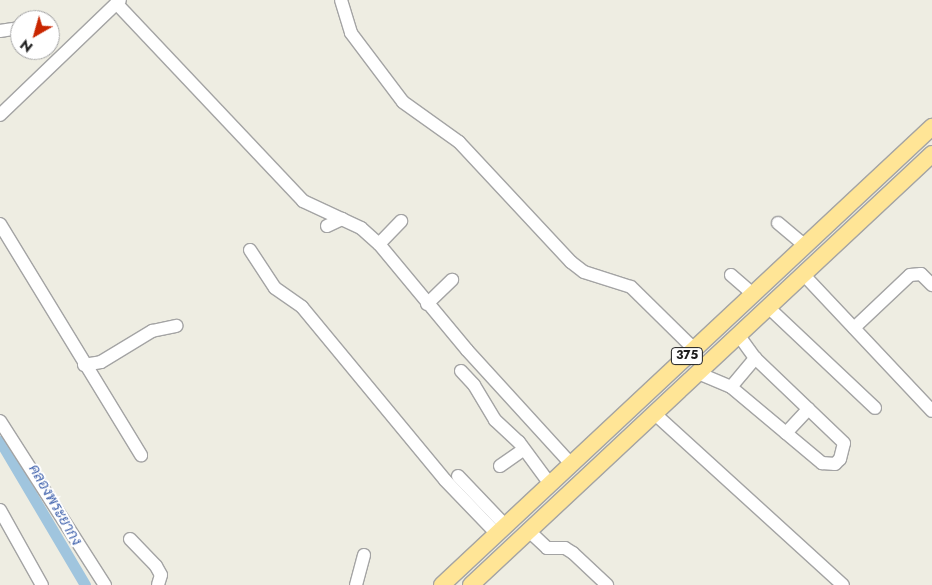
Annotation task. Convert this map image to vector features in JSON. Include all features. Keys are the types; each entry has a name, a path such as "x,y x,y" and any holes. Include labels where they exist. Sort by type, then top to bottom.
{"main road":[{"name":"375","path":"442,585 932,127"},
{"name":"375","path":"472,585 932,154"},
{"path":"596,442 610,455"}],"street":[{"path":"340,0 351,33 403,102 459,142 571,262 584,272 631,287 694,349"},
{"path":"0,115 118,2 303,201 361,228 379,244 427,304 572,464"},
{"path":"327,226 342,219"},
{"path":"379,244 401,221"},
{"path":"778,223 805,246"},
{"path":"0,224 50,303 84,365 141,455"},
{"path":"250,250 275,288 302,307 439,473 501,530"},
{"path":"803,274 932,411"},
{"path":"854,328 910,275 921,274 932,285"},
{"path":"731,275 753,294"},
{"path":"427,304 452,280"},
{"path":"768,307 875,408"},
{"path":"84,365 101,362 152,330 176,326"},
{"path":"698,373 731,387 822,463 834,464 840,459 844,443 755,358 738,335"},
{"path":"731,387 755,358"},
{"path":"461,371 474,385 495,420 524,449 550,484"},
{"path":"786,433 808,409"},
{"path":"655,414 843,585"},
{"path":"0,421 105,585"},
{"path":"500,466 524,449"},
{"path":"458,476 501,530"},
{"path":"0,510 42,585"},
{"path":"529,531 547,548 565,548 573,553 607,585"},
{"path":"130,539 156,566 161,575 158,585"},
{"path":"356,585 364,555"}],"waterway":[{"name":"คลองพระยากง","path":"0,441 85,585"}]}
